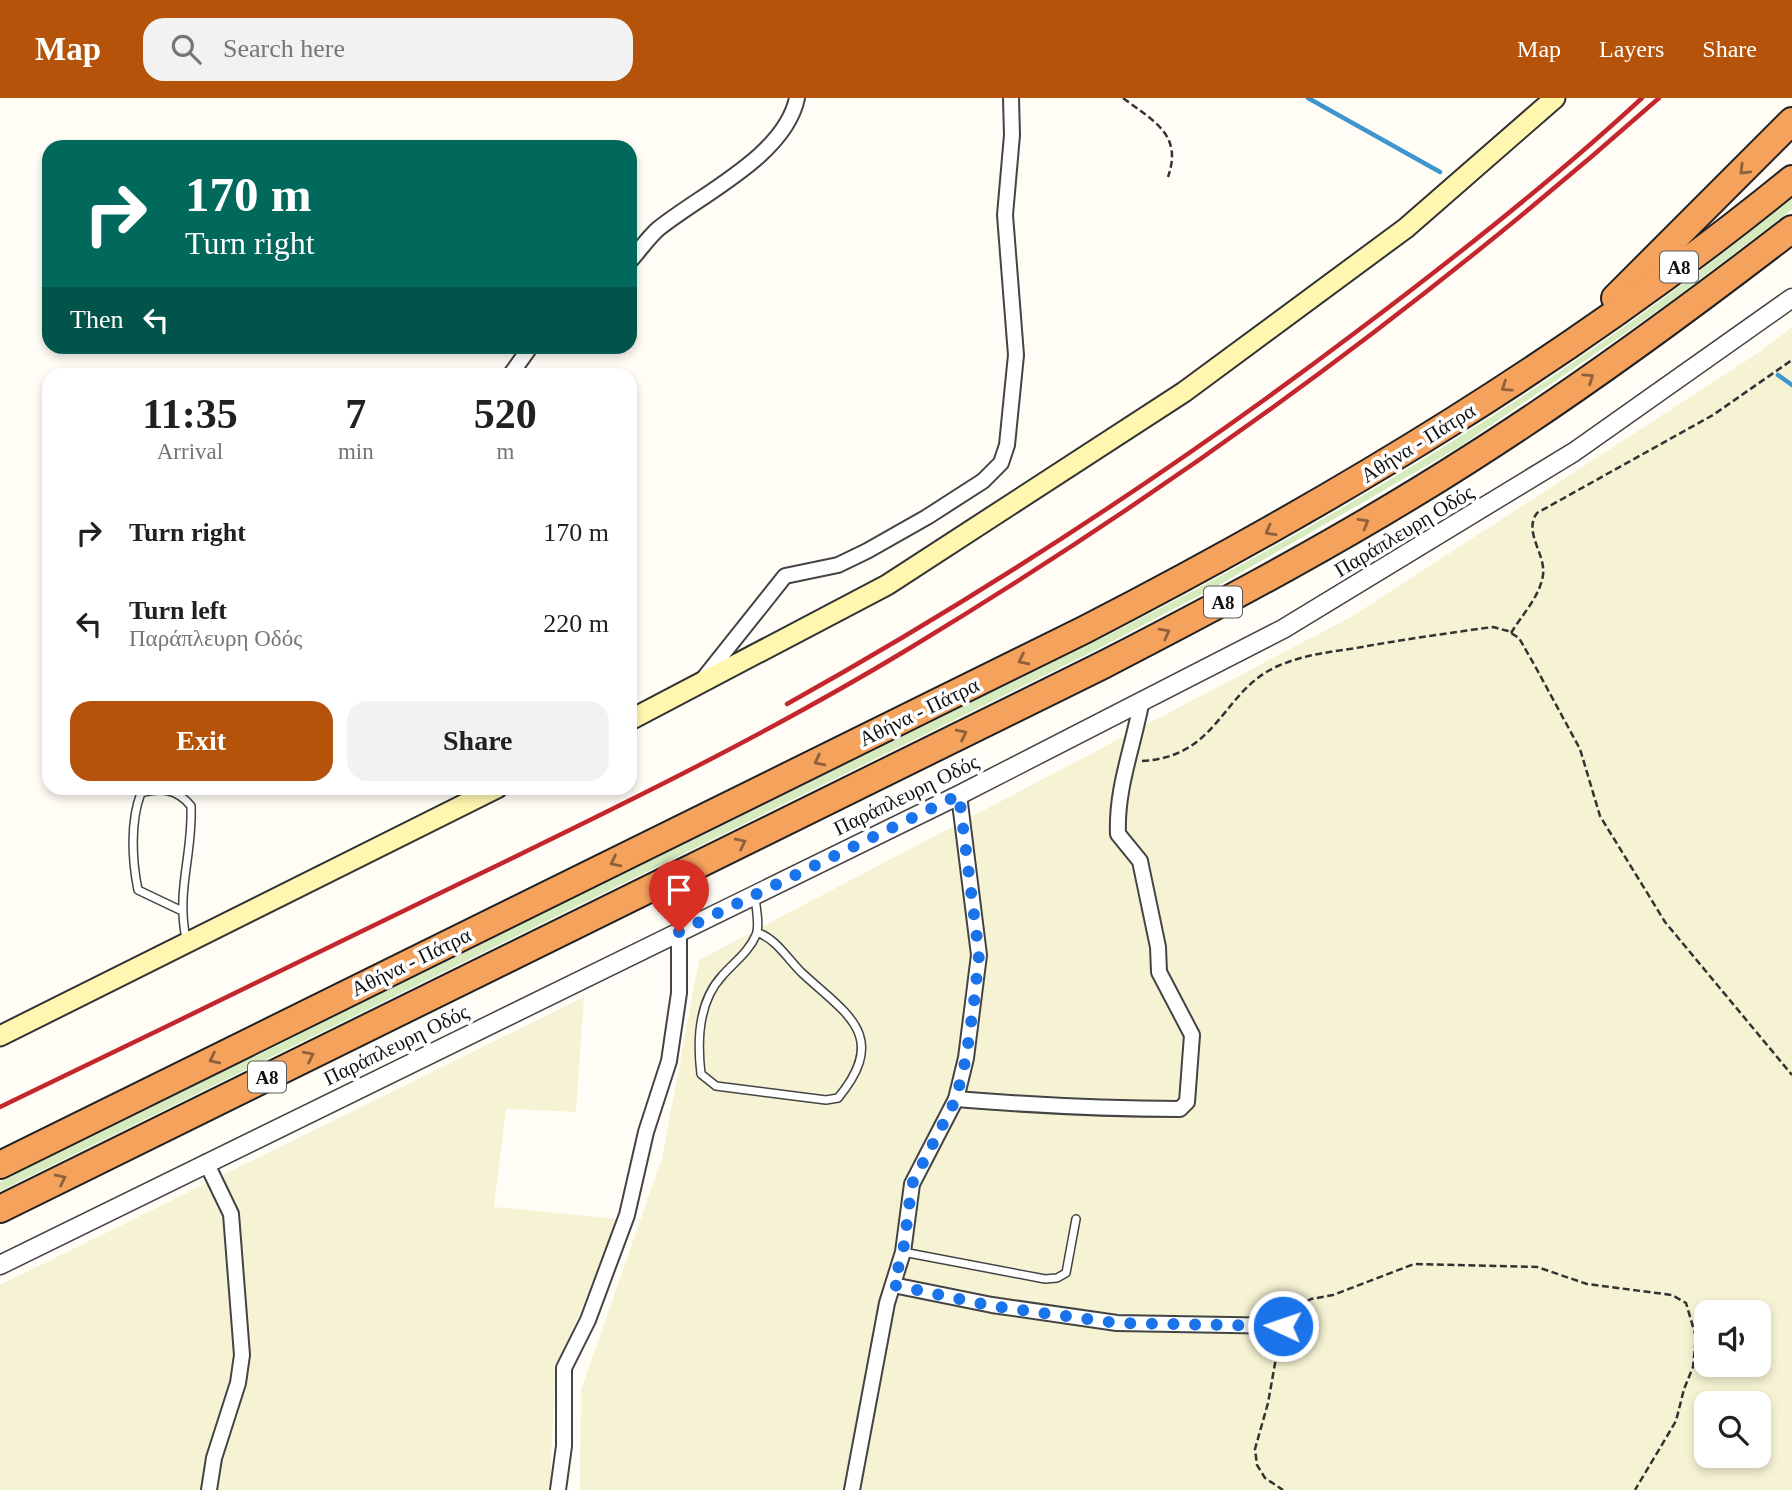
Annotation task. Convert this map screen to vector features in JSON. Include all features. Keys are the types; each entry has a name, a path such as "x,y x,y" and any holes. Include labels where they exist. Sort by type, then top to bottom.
{"highway":[{"path":"1563,349 1792,121"},
{"name":"Αθήνα - Πάτρα","path":"0,1165 1175,583 1380,468 1563,349 1678,268 1792,179"},
{"name":"Αθήνα - Πάτρα","path":"0,1209 1091,671 1264,580 1468,460 1657,331 1792,229"}],"main road":[{"path":"637,716 887,585 1184,392 1406,228 1555,98"},
{"path":"0,1036 187,943 467,795"}],"street":[{"path":"637,253 658,229 726,180 785,129 794,114 797,98"},
{"path":"698,686 785,576 838,565 867,551 983,481 1001,463 1007,445 1016,355 1004,215 1012,135 1011,98"},
{"name":"Παράπλευρη Οδός","path":"0,1265 959,795 1283,629 1503,497 1647,403 1792,298"},
{"path":"956,1099 1044,1106 1086,1104 1158,1109 1180,1109 1187,1102 1192,1035 1159,972 1158,947 1140,861 1118,834 1123,776 1129,761 1141,704"},
{"path":"852,1490 887,1303 903,1252 912,1184 956,1099 966,1058 979,955 959,795"},
{"path":"558,1490 564,1446 564,1368 588,1320 626,1215 646,1132 668,1061 679,993 679,932"},
{"path":"206,1163 230,1214 242,1355 238,1383 214,1458 209,1490"},
{"path":"893,1285 992,1306 1117,1323 1283,1326"}],"lane":[{"path":"140,795 136,804 134,870 138,890 180,910"},
{"path":"182,795 191,806 189,856 180,910 187,943"},
{"path":"755,893 758,933 745,952 719,979 704,1007 699,1052 701,1074 716,1086 826,1100 838,1098 860,1059 863,1046 859,1028 783,954 769,936 758,933"},
{"path":"903,1252 1045,1279 1057,1278 1066,1273 1076,1219"}],"path":[{"path":"1123,98 1164,128 1174,155 1168,177"},
{"path":"1511,633 1542,580 1542,559 1532,527 1537,513 1713,415 1792,360"},
{"path":"1129,761 1165,758 1187,750 1205,735 1256,681 1275,667 1293,660 1485,628 1502,628 1519,638 1535,666 1580,749 1596,806 1644,889 1688,953 1792,1075"},
{"path":"1283,1490 1265,1478 1257,1465 1255,1450 1268,1403 1283,1326 1293,1307 1414,1264 1536,1267 1587,1284 1672,1295 1686,1303 1693,1318 1696,1337 1693,1367 1676,1421 1635,1490"}],"shaded area":[{"path":"1792,327 1792,1490 580,1490 581,1390 662,1158 699,960 1351,617 1761,351"},
{"path":"584,997 576,1112 506,1109 494,1207 619,1219 555,1371 550,1490 0,1490 0,1285"}],"green space":[{"path":"1792,198 1792,209 1784,216 1659,310 1459,447 1221,584 1096,650 0,1191 0,1182 1092,643 1275,546 1454,440 1542,383 1711,263"}],"waterway":[{"path":"1308,98 1440,172"},
{"path":"1778,375 1792,385"}],"railway":[{"path":"787,704 1005,575 1215,435 1352,335 1463,249 1536,191 1642,98"},
{"path":"0,1107 635,798 747,740 910,648 1106,523 1297,390 1481,248 1659,98"}],"route":[{"path":"679,932 959,795 979,955 974,1002 966,1058 956,1099 912,1184 903,1252 893,1285 992,1306 1117,1323 1283,1326"}]}
